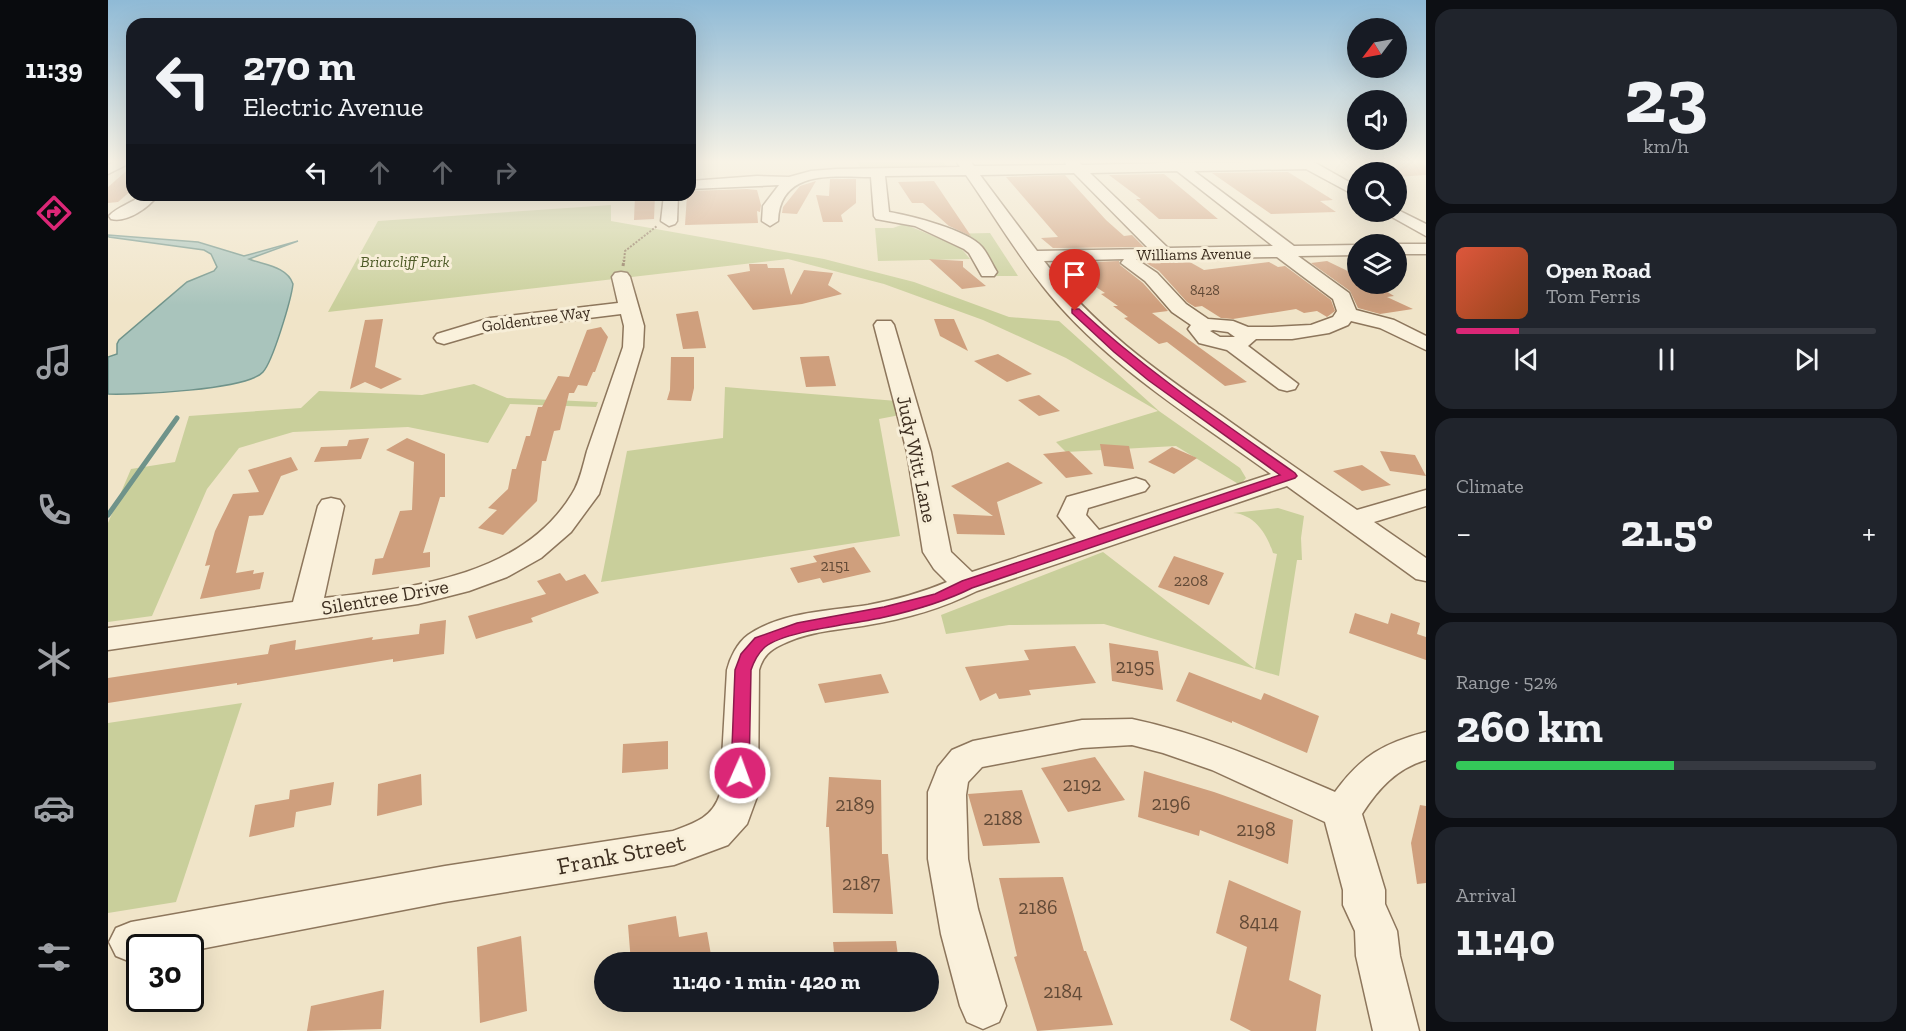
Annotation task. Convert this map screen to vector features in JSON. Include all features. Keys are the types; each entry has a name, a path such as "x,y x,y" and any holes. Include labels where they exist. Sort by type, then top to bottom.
{"street":[{"path":"117,216 132,209"},
{"path":"669,221 670,209"},
{"path":"770,221 771,209"},
{"path":"881,209 882,216 920,222 970,245 976,250 988,272"},
{"path":"998,209 1075,311 1117,350 1426,572"},
{"path":"1119,209 1164,254"},
{"path":"1130,263 1158,276 1179,308 1204,325 1198,329 1205,338 1238,338 1315,330 1333,326 1343,320 1347,314 1347,305 1342,297 1232,209"},
{"path":"1407,221 1426,231"},
{"path":"1407,249 1426,249"},
{"name":"Williams Avenue","path":"1031,256 1347,250"},
{"name":"Silentree Drive","path":"108,639 421,594 457,585 520,558 562,527 576,511 586,494 633,347 634,326 621,277"},
{"name":"Goldentree Way","path":"444,338 490,324 629,307"},
{"path":"1347,314 1387,324 1426,344"},
{"name":"Judy Witt Lane","path":"884,325 920,452 937,552 944,563 967,584"},
{"path":"1238,338 1259,366 1287,384"},
{"path":"1259,366 1282,362"},
{"name":"Frank Street","path":"174,934 445,884 674,848 714,833 733,813 739,794 743,670 752,650 760,642 781,633 940,598 967,584 1290,476"},
{"path":"1094,542 1072,516 1076,503 1136,486"},
{"path":"1352,520 1426,498"},
{"path":"306,611 331,506"},
{"path":"983,1006 954,894 946,818 948,783 959,764 973,755 1082,734 1132,732 1167,740 1225,760 1342,812"},
{"path":"1396,1031 1378,956 1376,931 1364,905 1364,890 1342,812 1365,778 1377,767 1398,754 1426,746"}],"path":[{"path":"621,277 625,251 663,222 669,221"}],"green space":[{"name":"Briarcliff Park","path":"551,209 611,209 611,221 824,259 914,282 1009,317 1059,321 1159,411 1240,468 1246,478 1240,485 1176,446 1066,452 1056,442 1158,411 1066,358 983,320 884,284 788,259 328,312 378,221"},
{"path":"904,224 960,247 970,259 878,261 875,228 893,228"},
{"path":"990,233 1018,276 991,276 979,253 943,234"},
{"path":"474,384 507,398 598,402 596,407 510,404 488,443 408,427 293,432 239,448 207,489 152,616 108,622 108,523 131,469 175,462 189,416 301,408 319,391 422,395"},
{"path":"725,387 897,401 900,415 879,419 900,536 601,582 627,451 723,438"},
{"path":"1278,508 1304,516 1301,538 1302,560 1297,560 1279,676 1255,669 1277,554 1273,553 1259,526 1241,514 1233,513"},
{"path":"1103,552 1255,669 1104,624 1009,625 946,634 941,615"},
{"path":"242,703 176,902 108,913 108,723"}],"water":[{"path":"108,235 198,242 244,256 298,241 249,259 286,273 293,284 276,344 263,372 253,378 214,387 141,394 108,394 108,357 117,354 119,340 187,282 214,271 217,267 211,254 204,250 109,237"}],"building":[{"path":"634,209 654,209 654,219 634,220"},
{"path":"686,209 760,209 760,212 757,211 758,223 685,225"},
{"path":"783,209 800,209 797,214 782,213"},
{"path":"820,209 848,209 841,215 843,222 823,222"},
{"path":"930,209 953,209 971,236 949,226"},
{"path":"1034,209 1096,209 1124,236 1132,235 1144,247 1053,248 1041,238 1058,237"},
{"path":"1148,209 1206,209 1218,219 1159,219"},
{"path":"1264,209 1332,209 1336,212 1271,214"},
{"path":"929,259 963,261 963,267 986,286 962,289"},
{"path":"1119,261 1120,265 1143,283 1168,311 1152,313 1247,382 1225,386 1167,342 1159,344 1124,318 1128,317 1113,306 1118,306 1101,294 1105,293 1090,283 1096,283 1071,263"},
{"path":"1143,261 1188,261 1204,270 1269,262 1278,267 1285,266 1331,300 1335,311 1327,317 1317,311 1304,313 1296,309 1233,319 1221,318 1202,306 1195,307 1187,302 1159,271"},
{"path":"1327,261 1347,271 1347,289 1311,263"},
{"path":"749,264 767,264 768,268 784,268 791,295 804,270 833,273 828,285 842,294 802,304 753,310 727,275 750,271"},
{"path":"1351,294 1391,294 1394,296 1387,297 1413,309 1380,314 1358,308"},
{"path":"698,311 706,348 683,349 676,314"},
{"path":"383,319 375,367 402,379 381,389 365,382 350,389 365,320"},
{"path":"934,319 954,319 968,351 940,336"},
{"path":"601,327 608,337 595,372 587,386 578,385 574,393 569,393 560,430 554,431 546,461 542,461 537,501 503,535 478,528 497,510 488,508 508,489 512,469 516,469 526,436 530,436 538,407 542,407 558,376 569,377 587,330"},
{"path":"998,354 1032,374 1007,382 974,361"},
{"path":"829,356 836,386 806,387 800,357"},
{"path":"671,357 694,357 694,388 691,401 667,400 670,390"},
{"path":"1039,395 1060,411 1039,416 1018,400"},
{"path":"369,438 361,459 314,462 321,447 347,446 349,440"},
{"path":"407,438 445,454 445,497 440,497 423,553 430,552 430,567 372,575 375,559 383,558 400,511 412,510 414,462 386,450"},
{"path":"1100,444 1129,446 1134,469 1104,466"},
{"path":"1172,447 1197,458 1174,474 1148,462"},
{"path":"1069,451 1093,474 1066,478 1043,454"},
{"path":"1380,451 1415,455 1426,476 1390,471"},
{"path":"291,457 298,470 281,476 263,515 249,516 236,573 254,570 253,574 264,572 260,589 200,599 210,565 205,566 215,531 233,494 259,492 248,470"},
{"path":"1008,462 1043,483 997,502 1005,535 957,534 953,514 993,516 951,486"},
{"path":"1362,465 1391,485 1362,491 1333,471"},
{"path":"854,547 871,572 823,583 820,578 798,583 790,568 817,562 813,556"},
{"path":"1174,556 1224,573 1209,605 1158,587"},
{"path":"560,573 566,581 585,574 599,593 531,618 533,622 476,639 468,616 546,594 537,581"},
{"path":"1355,613 1388,624 1391,613 1420,623 1417,634 1426,637 1426,660 1349,633"},
{"path":"446,620 444,654 393,662 393,659 237,685 237,683 108,703 108,678 268,654 270,645 296,640 295,650 373,637 372,640 419,634 420,624"},
{"path":"1109,643 1158,651 1163,690 1112,681"},
{"path":"1075,646 1096,683 1029,690 1031,695 999,699 996,693 980,701 965,667 1029,660 1024,650"},
{"path":"1189,672 1261,700 1264,693 1319,716 1307,753 1232,721 1232,723 1176,701"},
{"path":"881,674 889,693 825,703 818,684"},
{"path":"668,741 668,769 622,773 623,744"},
{"path":"1095,757 1125,800 1068,812 1041,768"},
{"path":"1144,771 1214,792 1293,820 1288,864 1200,830 1199,836 1138,817"},
{"path":"421,774 422,805 377,816 378,784"},
{"path":"829,777 881,780 882,854 888,854 893,914 833,913 829,827 826,827"},
{"path":"334,782 331,805 296,812 294,827 249,837 255,805 289,799 290,790"},
{"path":"1022,790 1040,843 983,846 968,794"},
{"path":"1420,805 1426,806 1426,883 1417,884 1411,843"},
{"path":"1063,877 1084,951 1086,951 1113,1025 1037,1031 1014,957 1017,956 999,878"},
{"path":"1229,880 1301,911 1289,980 1321,995 1316,1031 1251,1031 1230,1020 1247,947 1216,933"},
{"path":"676,916 679,937 707,932 710,952 630,952 628,925"},
{"path":"521,936 527,1011 480,1023 477,947"},
{"path":"896,941 898,952 834,952 833,942"},
{"path":"384,990 381,1029 307,1031 311,1006"}],"waterway":[{"path":"108,515 177,418"}],"route":[{"path":"740,773 743,670 746,658 760,642 797,628 884,612 940,598 967,584 1290,476 1152,378 1117,350 1075,311"}]}
